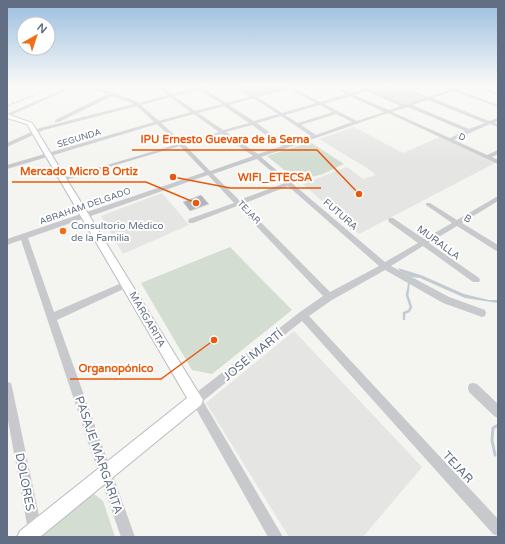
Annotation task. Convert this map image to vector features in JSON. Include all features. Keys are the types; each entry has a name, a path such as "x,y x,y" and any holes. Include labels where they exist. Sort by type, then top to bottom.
{"main road":[{"name":"MARGARITA","path":"7,116 28,122 38,130 48,155 64,179 196,400"},
{"name":"JOSÉ MARTÍ","path":"30,534 196,400"}],"street":[{"path":"7,116 17,111"},
{"path":"7,145 76,111"},
{"path":"38,130 110,111"},
{"name":"TEJAR","path":"147,111 182,144 240,203 329,297"},
{"path":"235,111 286,147"},
{"path":"276,111 316,137"},
{"path":"64,179 293,111"},
{"path":"420,111 469,131"},
{"path":"459,111 498,126"},
{"name":"SEGUNDA","path":"7,168 194,112"},
{"name":"FUTURA","path":"194,112 258,157 385,266 446,300 482,313"},
{"path":"298,125 337,112 357,123"},
{"name":"ABRAHAM DELGADO","path":"7,242 389,112"},
{"name":"D","path":"389,112 498,162"},
{"path":"449,140 498,119"},
{"path":"487,157 498,152"},
{"path":"191,221 289,184"},
{"name":"JOSÉ MARTÍ","path":"196,400 303,315 329,297 385,266 498,198"},
{"path":"490,203 498,207"},
{"name":"B","path":"428,204 498,249"},
{"name":"MURALLA","path":"391,220 476,280"},
{"name":"PASAJE MARGARITA","path":"24,236 51,318 128,537"},
{"path":"51,318 127,284"},
{"name":"TEJAR","path":"303,315 498,530"},
{"name":"DOLORES","path":"7,387 10,419 30,534"},
{"path":"473,388 498,412"},
{"name":"MARGARITA","path":"196,400 276,537"},
{"path":"493,537 498,530"}],"shaded area":[{"path":"354,127 403,153 440,137 495,163 359,234 303,184 347,167 363,179 376,175 319,139"},
{"path":"310,142 344,164 323,174 298,181 267,156"},
{"path":"162,193 189,225 123,254 101,216"},
{"path":"230,247 292,310 212,374 192,370 141,283"},
{"path":"398,268 421,275 464,294 489,300 498,300 498,303 465,298 420,278 411,277 400,271"},
{"path":"294,331 422,467 363,537 289,537 206,403"},
{"path":"94,494 103,501 115,537 38,537"}],"building":[{"path":"201,195 209,204 190,211 183,202"}],"waterway":[{"path":"408,291 409,282"},
{"path":"404,319 404,313 409,311 411,307 407,295 408,290"},
{"path":"495,455 492,440 493,428 498,425"}],"place":[{"name":"WIFI_ETECSA","path":"173,177"},
{"name":"IPU Ernesto Guevara de la Serna","path":"359,194"},
{"name":"Mercado Micro B Ortiz","path":"196,203"},
{"name":"Consultorio Médico de la Familia","path":"63,231"},
{"name":"Organopónico","path":"214,340"}]}
